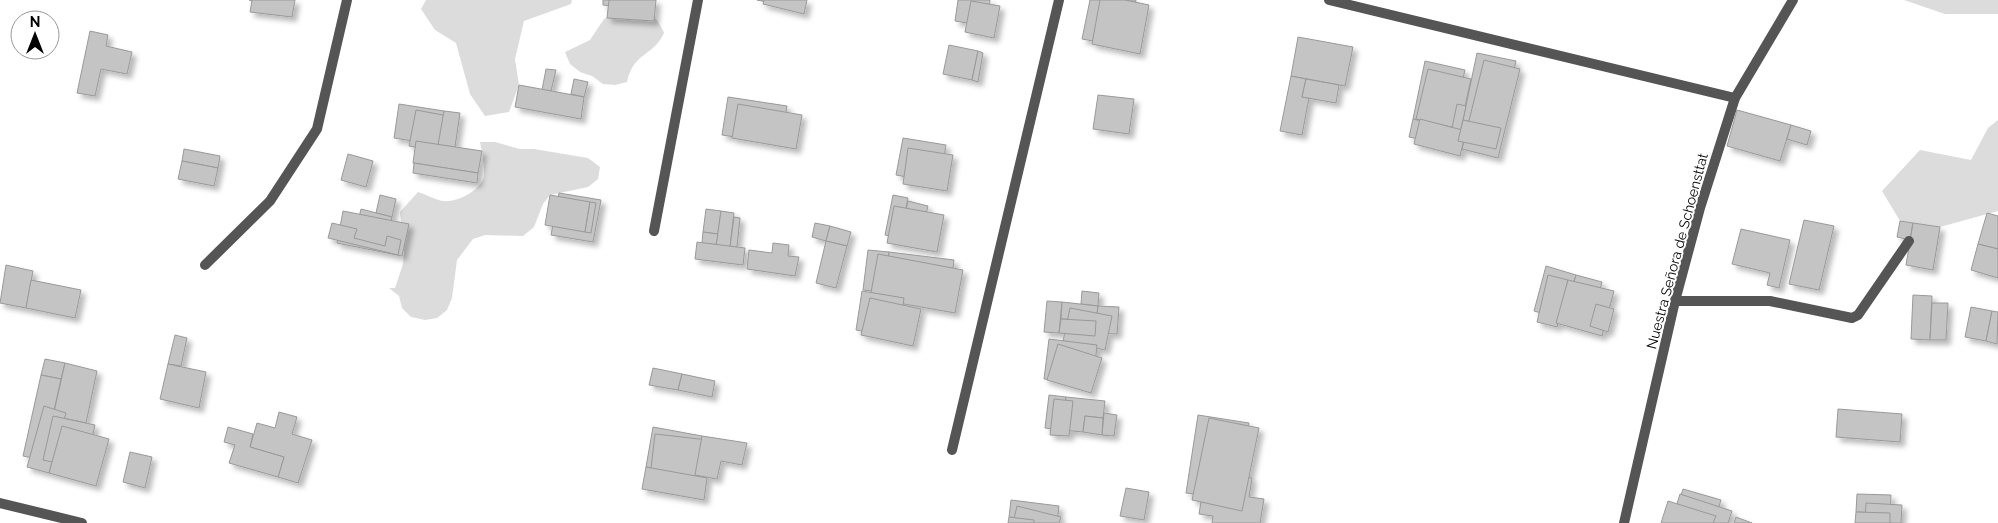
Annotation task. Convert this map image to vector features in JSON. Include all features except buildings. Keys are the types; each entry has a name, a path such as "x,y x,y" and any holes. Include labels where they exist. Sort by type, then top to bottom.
{"street":[{"path":"205,265 270,202 317,129 347,0"},
{"path":"654,231 698,0"},
{"path":"952,450 1058,0"},
{"path":"1329,0 1735,98"},
{"name":"Nuestra Señora de Schoensttat","path":"1624,523 1676,301 1700,208 1735,98 1793,0"},
{"path":"1676,301 1770,301 1852,318 1858,315 1909,241"},
{"path":"0,503 82,523"}],"shaded area":[{"path":"426,0 572,0 571,4 524,21 515,59 519,85 509,112 485,116 470,94 456,43 435,30 421,9"},
{"path":"1904,0 1998,0 1998,14 1945,14"},
{"path":"616,12 639,12 651,15 664,33 654,47 634,65 627,82 615,85 603,84 592,76 580,72 570,64 565,52 590,40 604,19"},
{"path":"1998,120 1998,211 1940,227 1900,221 1882,191 1920,150 1971,160 1988,128"},
{"path":"480,142 495,142 520,149 534,149 588,158 600,167 598,179 588,187 550,195 543,204 534,227 523,236 485,235 473,239 457,260 452,298 447,310 437,318 425,320 411,317 402,308 399,296 389,288 395,288 403,264 404,252 400,212 418,192 448,201 461,198 478,187 484,177"}]}
